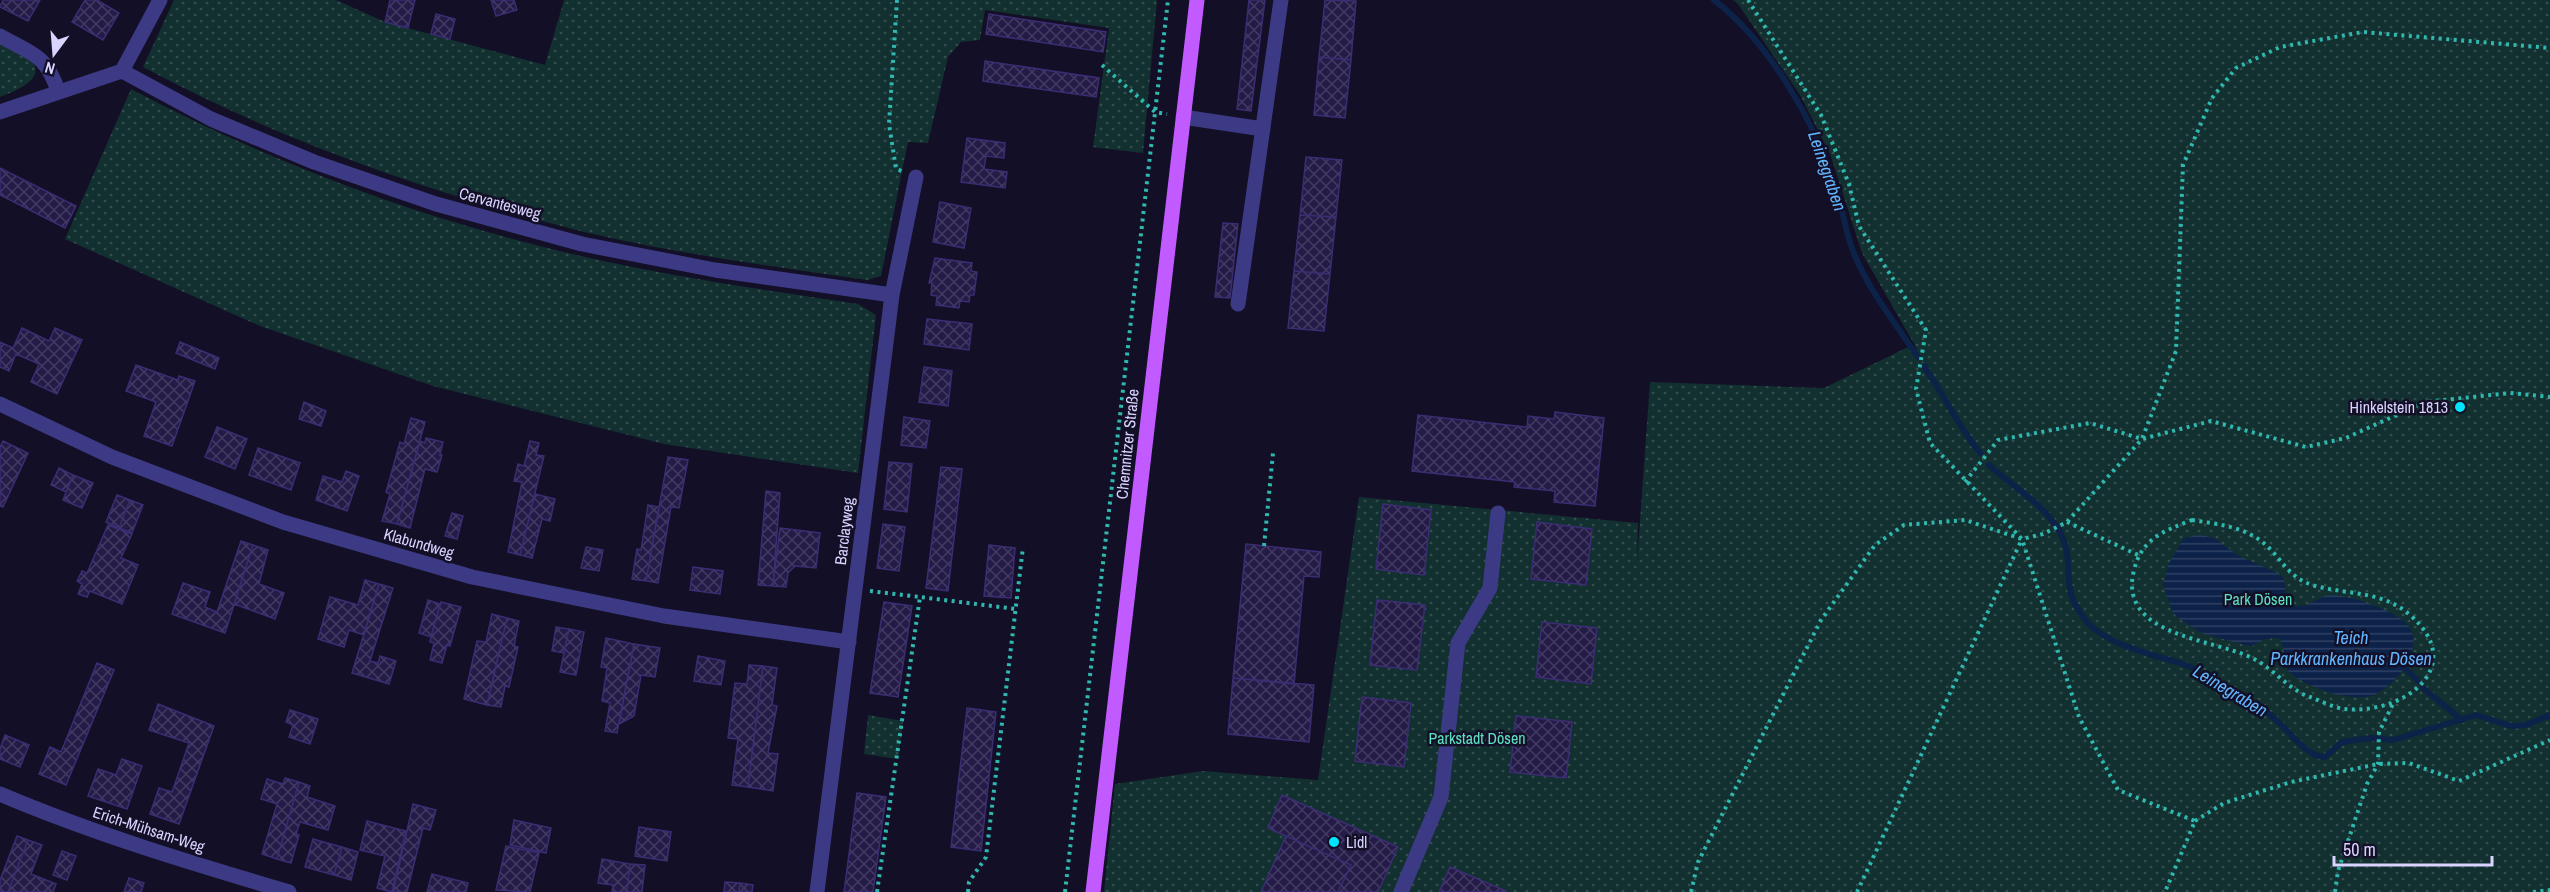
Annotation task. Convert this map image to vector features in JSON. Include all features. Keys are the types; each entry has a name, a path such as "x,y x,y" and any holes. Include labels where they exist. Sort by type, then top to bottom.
{"main road":[{"name":"Chemnitzer Straße","path":"1093,892 1197,0"}],"street":[{"path":"0,112 122,70 160,0"},
{"path":"1238,304 1281,0"},
{"path":"0,36 43,60 51,72 58,91"},
{"name":"Cervantesweg","path":"122,70 211,119 314,162 436,204 593,246 715,270 892,295"},
{"path":"1183,117 1263,129"},
{"name":"Barclayweg","path":"817,892 892,295 916,177"},
{"name":"Klabundweg","path":"0,404 112,457 283,522 472,577 664,616 849,642"},
{"path":"1401,892 1441,796 1458,643 1490,588 1498,513"},
{"name":"Erich-Mühsam-Weg","path":"0,794 52,816 159,853 289,892"}],"path":[{"path":"897,0 889,124 896,169 916,177"},
{"path":"1065,892 1168,0"},
{"path":"1748,0 1821,115 1850,184 1859,226 1926,330 1916,389 1930,442 1965,482 2022,539 2079,717 2118,790 2195,821"},
{"path":"1691,892 1698,862 1821,620 1875,545 1904,525 1965,520 2022,539 2048,532 2067,522 2142,439 2176,351 2183,165 2212,98 2236,68 2280,47 2363,32 2550,48"},
{"path":"1102,65 1155,112"},
{"path":"1965,482 1998,440 2090,423 2142,439 2211,421 2306,447 2346,438 2426,402 2510,393 2550,397"},
{"path":"1264,546 1273,453"},
{"path":"2192,520 2241,529 2262,542 2292,576 2312,585 2338,588 2392,602 2410,614 2425,631 2434,648 2432,668 2419,687 2404,699 2393,703 2345,709 2306,696 2256,660 2233,650 2174,633 2142,615 2135,600 2132,579 2138,555 2146,543 2163,531 2192,520"},
{"path":"2067,522 2138,555"},
{"path":"1857,892 2022,539"},
{"path":"968,892 969,882 986,857 1023,547"},
{"path":"855,590 1016,609"},
{"path":"877,892 920,597"},
{"path":"2335,892 2338,871 2367,784 2378,764 2379,732 2393,703"},
{"path":"2165,892 2195,821 2224,803 2291,782 2378,764 2409,763 2459,781 2550,740"},
{"path":"2533,892 2550,890"}],"green space":[{"path":"174,0 336,0 385,22 545,65 564,0 1157,0 1143,153 1093,147 1109,28 985,10 980,40 961,42 948,57 928,143 908,142 881,276 867,280 690,253 584,232 414,182 304,142 249,119 143,67"},
{"name":"Park Dösen","path":"1733,0 2550,0 2550,892 1104,892 1115,784 1203,771 1318,780 1359,497 1638,523 1637,563 1650,382 1824,388 1906,348 1917,349 1862,253 1830,154 1800,95"},
{"path":"0,41 26,55 34,65 35,72 33,78 21,88 0,97"},
{"path":"131,89 239,142 294,165 350,187 464,225 522,242 615,264 719,283 858,304 876,315 858,473 664,444 433,386 260,326 65,239"},
{"path":"868,715 903,721 898,759 864,754"}],"water":[{"name":"Teich Parkkrankenhaus Dösen","path":"2199,535 2214,538 2239,556 2278,573 2284,578 2286,601 2293,605 2304,605 2333,595 2361,601 2400,618 2412,633 2411,655 2406,666 2380,692 2371,696 2351,697 2316,688 2296,678 2289,672 2285,663 2283,646 2279,638 2265,639 2252,646 2201,633 2172,611 2163,584 2169,563 2184,538"}],"building":[{"path":"3,0 40,0 28,21 0,7"},
{"path":"85,0 97,0 119,13 103,40 72,22"},
{"path":"390,0 415,0 408,28 385,22"},
{"path":"491,0 514,0 517,10 496,16"},
{"path":"1249,0 1265,0 1251,111 1237,109"},
{"path":"1325,0 1356,1 1351,60 1319,57"},
{"path":"436,14 455,19 450,39 431,34"},
{"path":"989,14 1106,32 1103,52 986,34"},
{"path":"1319,57 1351,60 1345,118 1314,115"},
{"path":"985,61 1099,78 1096,97 983,81"},
{"path":"967,138 1005,143 1004,158 986,156 984,169 1007,172 1005,188 961,182"},
{"path":"1306,157 1342,160 1336,217 1300,215"},
{"path":"0,168 76,206 65,228 0,195"},
{"path":"940,202 971,208 964,248 933,242"},
{"path":"1300,215 1336,217 1330,274 1294,271"},
{"path":"1223,223 1238,224 1230,298 1215,297"},
{"path":"935,258 972,263 971,271 977,272 974,295 970,295 969,302 960,301 959,308 936,305 937,296 931,295 932,283 929,283"},
{"path":"1294,271 1330,274 1324,331 1288,328"},
{"path":"927,319 972,324 969,350 924,344"},
{"path":"22,328 49,341 55,328 82,340 57,394 31,382 39,364 16,354 9,371 0,367 0,342 13,348"},
{"path":"180,342 219,358 215,369 176,353"},
{"path":"136,365 178,380 179,376 195,381 172,446 144,436 156,402 126,391"},
{"path":"924,367 952,371 948,406 919,402"},
{"path":"304,402 326,411 321,426 299,419"},
{"path":"1555,412 1604,418 1595,506 1554,502 1555,491 1514,487 1515,482 1412,471 1418,415 1527,427 1528,416 1554,419"},
{"path":"904,417 930,421 926,448 901,445"},
{"path":"411,418 425,422 397,524 382,521 390,494 386,492 400,442 404,444"},
{"path":"217,427 247,439 235,469 205,457"},
{"path":"426,438 443,442 440,455 442,455 437,472 425,469 410,528 397,524 420,441 425,443"},
{"path":"3,441 28,453 3,507 0,506 0,447"},
{"path":"530,441 539,443 536,455 544,456 520,555 508,552 522,482 514,481 518,464 524,466"},
{"path":"258,448 300,463 291,490 249,475"},
{"path":"668,457 688,460 679,508 671,507 658,583 646,581"},
{"path":"889,462 912,464 907,512 884,509"},
{"path":"941,467 962,469 948,591 926,588"},
{"path":"59,468 73,475 66,492 51,485"},
{"path":"346,471 359,476 347,511 316,500 323,476 342,482"},
{"path":"73,475 93,483 82,508 63,500"},
{"path":"766,491 780,493 773,586 758,585"},
{"path":"535,494 555,499 550,521 542,519 532,558 520,555"},
{"path":"117,495 130,500 119,528 106,522"},
{"path":"130,500 143,505 132,533 119,528"},
{"path":"1383,504 1431,510 1424,575 1376,569"},
{"path":"648,505 659,507 646,581 632,579 637,549 641,550"},
{"path":"452,513 463,516 457,539 445,536"},
{"path":"1537,522 1592,529 1586,585 1531,579"},
{"path":"883,524 905,527 899,571 877,568"},
{"path":"108,525 132,534 121,558 138,565 122,604 90,591 87,597 78,594 82,584 77,581 82,571 87,573"},
{"path":"780,528 820,533 816,568 795,566 788,573 786,587 773,586"},
{"path":"241,541 253,545 225,633 172,614 183,583 210,592 205,607 217,612"},
{"path":"1246,544 1321,552 1319,577 1304,576 1294,684 1233,678"},
{"path":"253,545 268,550 259,584 284,593 275,619 234,604"},
{"path":"989,545 1015,548 1011,598 984,596"},
{"path":"586,547 603,550 599,571 581,568"},
{"path":"693,567 723,571 720,594 690,590"},
{"path":"365,580 379,584 364,635 349,630 344,647 318,639 330,597 358,605"},
{"path":"379,584 393,588 370,661 378,663 380,656 396,661 389,684 352,673"},
{"path":"428,600 440,604 431,637 419,633"},
{"path":"1377,600 1425,605 1417,670 1370,665"},
{"path":"441,602 461,607 450,646 447,645 442,663 430,660 434,643 430,642"},
{"path":"884,602 912,606 898,697 870,693"},
{"path":"492,614 507,618 487,705 464,699 477,641 486,642"},
{"path":"507,618 519,621 514,646 518,647 509,687 505,686 501,707 487,705"},
{"path":"1542,622 1597,628 1591,684 1536,677"},
{"path":"556,627 569,629 564,653 552,651"},
{"path":"569,629 584,632 576,675 560,672"},
{"path":"606,638 634,644 617,733 605,731 610,703 602,701 607,668 601,667"},
{"path":"634,644 660,648 655,677 641,675 634,716 619,724"},
{"path":"698,656 725,661 721,685 694,681"},
{"path":"97,663 114,670 66,785 39,774 50,747 61,752"},
{"path":"749,665 763,666 748,787 732,785 738,739 728,738 735,683 747,684"},
{"path":"763,666 777,668 772,705 777,706 768,753 778,754 773,791 748,787"},
{"path":"1233,678 1314,685 1309,742 1228,734"},
{"path":"1362,697 1411,703 1404,767 1355,761"},
{"path":"158,704 214,726 179,824 150,814 159,788 172,792 189,743 149,730"},
{"path":"967,708 996,712 981,851 951,847"},
{"path":"290,710 318,719 310,744 289,737 293,725 286,722"},
{"path":"1516,716 1572,722 1566,778 1510,772"},
{"path":"5,735 29,745 20,767 0,759 0,749"},
{"path":"122,759 142,766 127,809 88,796 98,769 116,775"},
{"path":"285,778 299,782 277,859 262,854 277,804 261,799 267,779 283,784"},
{"path":"299,782 310,786 307,797 335,806 328,830 300,822 296,834 299,835 291,863 277,859"},
{"path":"857,793 886,797 873,892 844,892"},
{"name":"Lidl","path":"1282,795 1398,847 1378,892 1261,892 1286,836 1268,828"},
{"name":"Lidl","path":"1282,795 1398,847 1378,892 1338,892 1351,865 1268,828"},
{"path":"413,804 436,810 430,830 423,828 407,892 393,892"},
{"path":"514,820 551,828 546,853 510,845"},
{"path":"367,821 406,831 392,892 377,888 385,856 360,850"},
{"path":"639,827 671,832 667,861 635,856"},
{"path":"17,836 28,840 8,892 0,892 0,880"},
{"path":"313,839 342,847 334,875 305,867"},
{"path":"28,840 42,845 31,874 56,884 53,892 8,892"},
{"path":"506,846 539,853 530,892 496,890"},
{"path":"342,847 358,852 351,880 334,875"},
{"path":"62,851 76,856 67,880 53,875"},
{"path":"602,859 630,864 627,892 612,892 613,885 598,883"},
{"path":"630,864 645,865 642,892 627,892"},
{"path":"1450,867 1506,891 1506,892 1439,892"},
{"path":"432,874 468,883 466,892 427,892"},
{"path":"129,878 144,883 141,892 124,892"},
{"path":"725,882 740,883 739,892 724,892"},
{"path":"740,883 753,885 752,892 739,892"}],"waterway":[{"name":"Leinegraben","path":"1714,0 1734,17 1771,60 1802,109 1826,160 1838,194 1849,239 1861,269 1884,308 1918,357"},
{"name":"Leinegraben","path":"1924,366 1980,453"},
{"name":"Leinegraben","path":"1989,465 2038,505 2054,523 2065,546 2073,598 2078,610 2097,631 2120,644 2183,664 2200,672 2248,706 2267,712 2303,746 2318,756 2325,757 2342,742 2371,738 2393,740 2476,715 2511,726 2526,725 2550,715"},
{"path":"2405,668 2418,681"},
{"path":"2423,688 2462,720"}],"place":[{"name":"Hinkelstein 1813","path":"2460,407"},
{"name":"Lidl","path":"1334,842"}],"park label":[{"name":"Parkstadt Dösen","path":"1477,738"}]}
